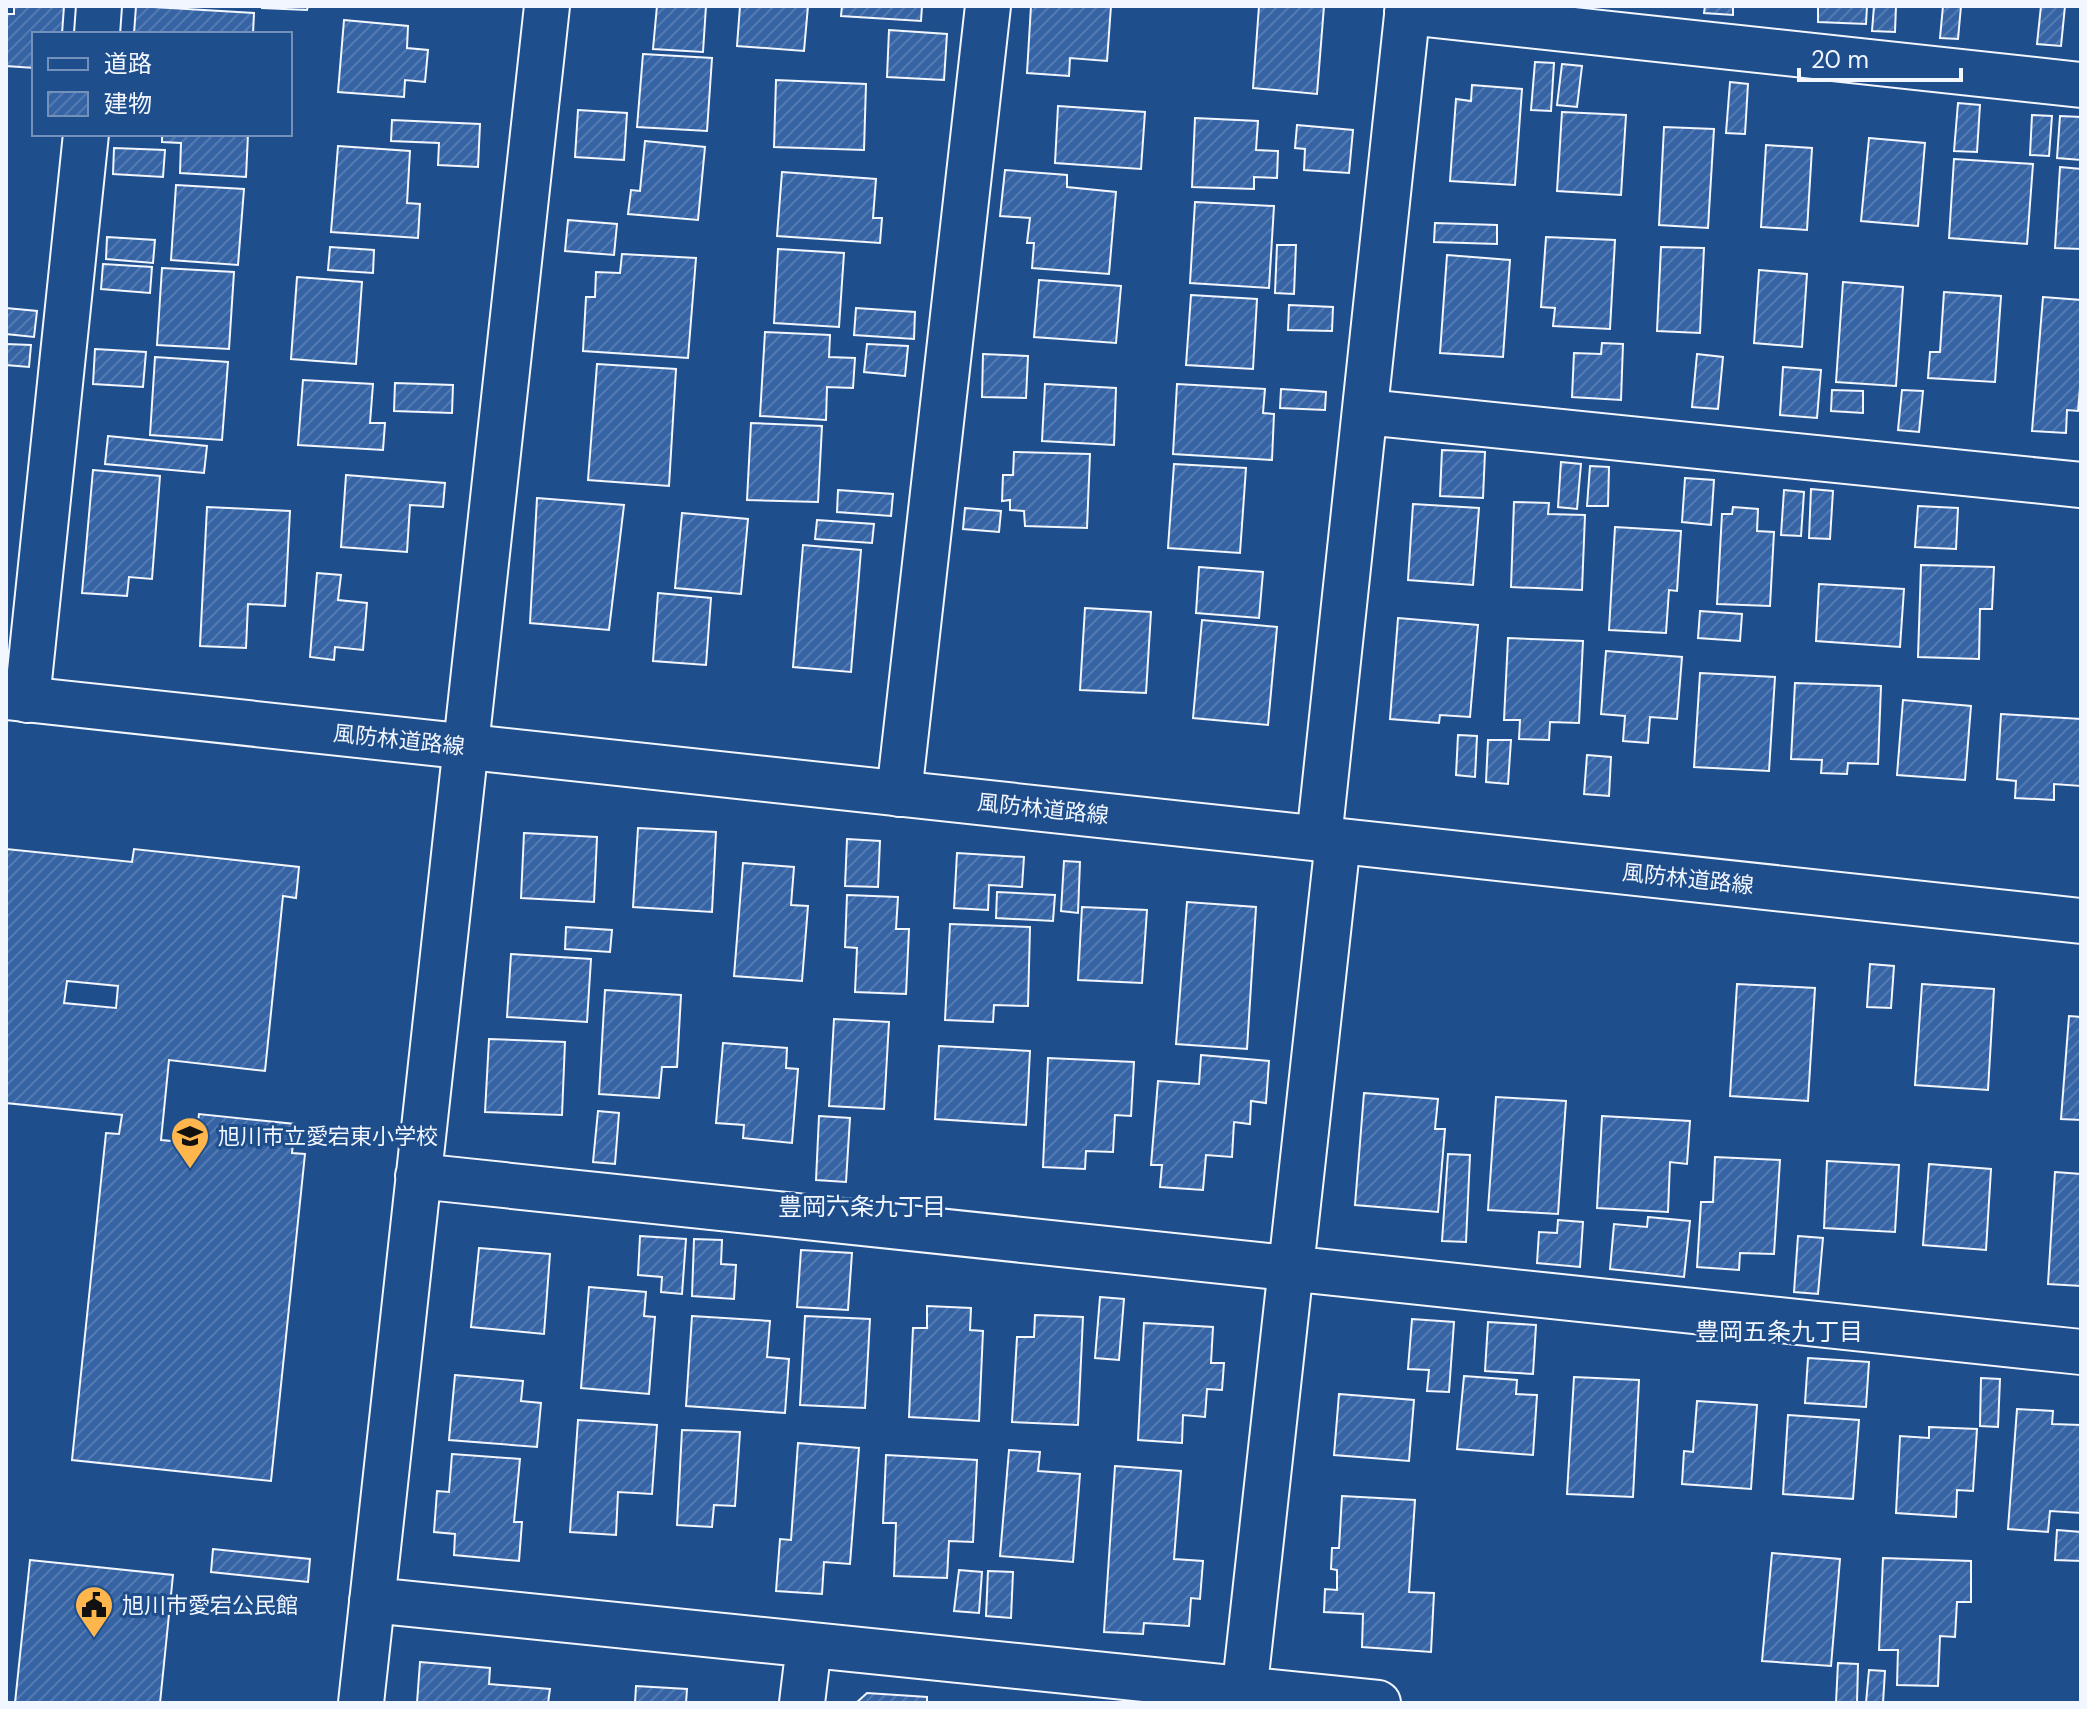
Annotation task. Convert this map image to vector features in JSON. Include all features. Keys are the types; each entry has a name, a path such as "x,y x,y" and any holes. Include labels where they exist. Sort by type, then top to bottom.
{"street":[{"path":"97,32 99,6"},
{"path":"361,1703 547,6"},
{"path":"899,794 988,6"},
{"path":"1244,1696 1290,1268 1366,412 1407,9 2081,85"},
{"path":"16,698 86,136"},
{"path":"1366,412 2081,485"},
{"name":"風防林道路線","path":"16,698 2081,921"},
{"path":"418,1176 2081,1352"},
{"path":"372,1600 809,1645 1244,1696 1378,1703"},
{"path":"802,1703 809,1645"}],"building":[{"path":"14,6 64,6 62,32 32,32 32,68 6,66 6,14 14,14"},
{"path":"136,6 254,13 253,32 134,32"},
{"path":"262,6 308,6 307,10"},
{"path":"657,6 706,6 703,52 653,49"},
{"path":"740,6 808,6 804,51 737,46"},
{"path":"842,6 922,6 921,21 841,16"},
{"path":"1031,6 1111,6 1107,61 1070,58 1069,76 1027,73"},
{"path":"1259,6 1324,6 1317,94 1253,88"},
{"path":"1705,6 1733,6 1733,15 1704,13"},
{"path":"1818,6 1867,6 1866,24 1818,22"},
{"path":"1874,6 1896,6 1895,32 1872,31"},
{"path":"1943,6 1961,6 1958,39 1940,38"},
{"path":"2041,6 2065,6 2061,46 2037,44"},
{"path":"344,20 408,26 407,48 428,50 425,82 405,80 404,97 338,92"},
{"path":"889,30 947,34 944,80 887,77"},
{"path":"643,54 712,58 707,131 637,127"},
{"path":"1535,62 1554,63 1551,111 1531,110"},
{"path":"1562,64 1582,66 1577,107 1557,105"},
{"path":"776,80 866,84 864,150 774,147"},
{"path":"1730,82 1748,84 1745,134 1726,133"},
{"path":"1472,85 1522,89 1515,185 1450,181 1456,99 1471,101"},
{"path":"1958,103 1980,105 1977,152 1954,151"},
{"path":"1058,106 1145,112 1141,169 1055,163"},
{"path":"578,110 627,113 624,160 575,157"},
{"path":"1562,112 1626,115 1621,195 1557,191"},
{"path":"2032,115 2052,116 2049,156 2030,155"},
{"path":"2060,116 2081,117 2081,160 2057,158"},
{"path":"1195,118 1258,121 1256,150 1278,151 1277,178 1254,177 1254,189 1192,187"},
{"path":"392,120 480,124 478,167 438,165 439,143 391,141"},
{"path":"1297,125 1353,130 1349,173 1304,170 1305,149 1295,148"},
{"path":"1664,127 1714,129 1708,228 1659,225"},
{"path":"162,136 248,136 246,177 180,173 181,143 162,142"},
{"path":"1869,138 1925,143 1918,226 1861,221"},
{"path":"645,141 705,147 698,220 628,214 631,190 640,191"},
{"path":"1766,145 1812,148 1807,230 1761,227"},
{"path":"338,146 410,151 407,203 420,204 418,238 331,232"},
{"path":"114,148 165,150 163,177 113,174"},
{"path":"1954,159 2033,164 2027,244 1949,238"},
{"path":"2060,167 2081,169 2081,249 2055,248"},
{"path":"1005,170 1067,175 1067,187 1116,192 1109,274 1032,268 1034,243 1027,243 1030,218 1000,216"},
{"path":"782,172 876,179 873,218 882,218 880,243 777,236"},
{"path":"176,185 244,189 238,265 171,260"},
{"path":"1195,202 1274,206 1269,288 1190,283"},
{"path":"568,220 617,224 614,255 565,251"},
{"path":"1435,223 1497,225 1497,244 1434,242"},
{"path":"107,237 155,240 153,263 106,259"},
{"path":"1546,237 1615,240 1610,329 1553,326 1555,308 1541,307"},
{"path":"1277,245 1296,245 1294,294 1275,293"},
{"path":"330,247 374,250 373,273 328,270"},
{"path":"1661,247 1704,248 1700,333 1657,331"},
{"path":"778,249 844,253 839,327 774,323"},
{"path":"622,254 696,258 688,358 583,351 586,297 595,297 596,272 620,273"},
{"path":"1447,255 1510,260 1503,357 1440,353"},
{"path":"103,264 152,267 150,293 101,289"},
{"path":"162,268 234,272 229,349 157,345"},
{"path":"1759,270 1807,274 1802,347 1754,343"},
{"path":"297,277 362,282 356,364 291,359"},
{"path":"1039,280 1121,286 1116,343 1034,337"},
{"path":"1843,282 1903,287 1896,386 1836,382"},
{"path":"1944,292 2001,296 1995,382 1928,378 1930,352 1940,352"},
{"path":"1191,295 1257,299 1253,369 1186,365"},
{"path":"2043,297 2081,300 2078,411 2067,410 2066,433 2032,431"},
{"path":"1289,305 1333,307 1332,331 1288,330"},
{"path":"6,308 37,311 34,337 6,334"},
{"path":"856,308 915,312 914,339 854,335"},
{"path":"765,332 830,335 829,357 855,358 853,388 827,387 826,420 760,416"},
{"path":"1602,343 1623,344 1621,400 1572,397 1574,353 1601,354"},
{"path":"6,344 31,345 29,367 6,365"},
{"path":"867,344 908,346 905,376 864,372"},
{"path":"95,349 146,352 143,387 93,384"},
{"path":"983,354 1028,356 1026,398 982,397"},
{"path":"1697,354 1723,357 1718,409 1692,407"},
{"path":"155,357 228,362 222,440 150,435"},
{"path":"597,364 676,369 669,486 588,480"},
{"path":"1783,367 1821,370 1817,418 1780,415"},
{"path":"303,380 373,384 370,423 385,423 383,450 298,445"},
{"path":"395,383 453,385 452,413 394,411"},
{"path":"1045,384 1116,388 1114,445 1042,441"},
{"path":"1177,384 1265,389 1263,413 1274,414 1272,460 1173,454"},
{"path":"1281,389 1326,392 1325,410 1280,408"},
{"path":"1832,390 1863,391 1863,413 1831,411"},
{"path":"1902,390 1923,391 1919,432 1898,430"},
{"path":"751,423 822,426 818,502 747,500"},
{"path":"108,436 207,446 204,473 105,464"},
{"path":"1442,450 1485,452 1483,498 1440,496"},
{"path":"1014,452 1090,454 1087,528 1025,526 1024,511 1010,510 1010,500 1002,501 1003,475 1013,475"},
{"path":"1561,462 1581,464 1577,509 1558,507"},
{"path":"1174,464 1246,468 1240,553 1168,548"},
{"path":"1590,466 1609,467 1608,506 1587,506"},
{"path":"93,470 160,476 152,579 129,577 127,596 82,593"},
{"path":"346,475 445,483 443,507 410,505 407,552 341,547"},
{"path":"1685,478 1714,480 1711,525 1682,522"},
{"path":"1811,489 1833,491 1830,539 1809,538"},
{"path":"838,490 893,494 891,516 837,512"},
{"path":"1784,490 1804,492 1801,536 1781,535"},
{"path":"537,498 624,505 609,630 530,623"},
{"path":"1514,502 1549,503 1548,514 1585,515 1582,590 1511,587"},
{"path":"1413,504 1479,508 1473,585 1408,580"},
{"path":"1918,506 1958,508 1956,549 1915,547"},
{"path":"207,507 290,511 285,606 248,604 246,648 200,646"},
{"path":"1733,507 1758,509 1757,531 1774,532 1770,606 1717,604 1722,514 1732,514"},
{"path":"965,508 1001,511 999,532 963,529"},
{"path":"682,513 748,519 741,594 675,588"},
{"path":"817,520 874,524 872,543 815,539"},
{"path":"1615,527 1681,531 1677,591 1669,590 1666,633 1609,630"},
{"path":"803,545 861,550 851,672 793,667"},
{"path":"1921,565 1994,567 1992,609 1980,609 1979,659 1918,657"},
{"path":"1199,567 1263,572 1259,618 1196,613"},
{"path":"317,573 341,575 338,600 367,603 363,650 335,647 334,660 310,657"},
{"path":"1819,584 1904,589 1900,647 1816,641"},
{"path":"658,593 711,598 706,665 653,661"},
{"path":"1085,608 1151,612 1146,693 1080,690"},
{"path":"1700,611 1742,614 1740,641 1698,638"},
{"path":"1398,618 1478,625 1470,717 1440,715 1439,723 1390,719"},
{"path":"1202,620 1277,627 1268,725 1193,718"},
{"path":"1508,638 1583,641 1579,723 1550,722 1549,740 1519,739 1520,720 1504,720"},
{"path":"1606,651 1682,657 1677,719 1650,717 1648,743 1623,741 1625,716 1601,714"},
{"path":"1700,673 1775,677 1769,771 1694,767"},
{"path":"1795,683 1881,686 1878,764 1848,763 1847,774 1821,773 1822,760 1791,759"},
{"path":"1903,700 1971,706 1965,780 1897,775"},
{"path":"2001,714 2081,719 2081,786 2054,784 2054,800 2015,798 2016,781 1997,779"},
{"path":"1458,735 1477,736 1475,777 1456,775"},
{"path":"1488,740 1511,740 1508,784 1486,782"},
{"path":"1587,755 1611,757 1609,796 1584,794"},
{"path":"638,828 716,832 712,912 633,907"},
{"path":"524,833 597,837 594,902 521,898"},
{"path":"847,839 880,841 878,887 845,886"},
{"path":"6,849 132,862 134,849 299,867 296,898 283,896 265,1071 169,1060 161,1140 195,1143 199,1114 295,1124 292,1153 305,1154 271,1481 72,1460 106,1133 119,1134 122,1115 6,1103","holes":["67,981 118,986 116,1008 64,1003"]},
{"path":"957,853 1024,857 1022,887 989,885 988,910 954,908"},
{"path":"1064,861 1080,862 1078,913 1061,911"},
{"path":"743,863 794,867 791,905 808,906 802,981 734,976"},
{"path":"997,892 1055,895 1053,921 996,918"},
{"path":"847,895 898,897 896,929 909,929 906,994 855,992 857,948 845,947"},
{"path":"1187,902 1256,907 1247,1049 1176,1044"},
{"path":"1082,907 1147,910 1142,983 1078,980"},
{"path":"950,924 1030,927 1028,1006 994,1005 993,1022 945,1020"},
{"path":"566,927 612,930 610,952 565,949"},
{"path":"511,954 591,959 587,1022 507,1017"},
{"path":"1870,964 1894,966 1891,1008 1867,1007"},
{"path":"1737,984 1815,988 1808,1101 1730,1096"},
{"path":"1922,984 1994,989 1988,1090 1915,1085"},
{"path":"605,990 681,995 677,1067 662,1067 659,1098 599,1094"},
{"path":"2069,1016 2081,1017 2081,1120 2061,1119"},
{"path":"834,1019 889,1022 884,1109 829,1106"},
{"path":"489,1039 565,1042 562,1115 485,1112"},
{"path":"723,1043 787,1048 786,1068 798,1069 792,1143 743,1138 744,1125 716,1123"},
{"path":"939,1046 1030,1051 1026,1125 935,1119"},
{"path":"1201,1055 1269,1061 1266,1103 1251,1101 1250,1124 1234,1122 1232,1157 1206,1155 1203,1190 1160,1187 1162,1165 1151,1165 1158,1081 1199,1084"},
{"path":"1048,1058 1134,1062 1131,1116 1115,1115 1113,1152 1086,1151 1085,1169 1043,1167"},
{"path":"1364,1093 1438,1099 1435,1129 1445,1129 1438,1212 1355,1205"},
{"path":"1496,1097 1566,1101 1558,1214 1488,1210"},
{"path":"598,1111 619,1113 615,1164 593,1162"},
{"path":"819,1116 850,1118 846,1182 816,1180"},
{"path":"1602,1116 1690,1121 1687,1164 1670,1162 1668,1212 1597,1208"},
{"path":"1448,1154 1470,1155 1466,1242 1442,1241"},
{"path":"1715,1157 1780,1160 1774,1254 1740,1253 1739,1270 1697,1267 1701,1202 1713,1202"},
{"path":"1827,1161 1899,1165 1895,1232 1824,1228"},
{"path":"1929,1164 1991,1169 1986,1250 1923,1245"},
{"path":"2055,1172 2081,1174 2081,1286 2048,1284"},
{"path":"1648,1217 1690,1221 1684,1277 1610,1269 1614,1224 1647,1227"},
{"path":"1558,1220 1583,1222 1580,1267 1537,1263 1539,1232 1557,1233"},
{"path":"640,1236 686,1239 682,1294 661,1292 662,1277 638,1275"},
{"path":"1798,1236 1823,1238 1818,1294 1794,1292"},
{"path":"694,1239 722,1240 721,1264 736,1265 734,1299 692,1296"},
{"path":"479,1248 550,1254 544,1334 471,1327"},
{"path":"801,1250 852,1253 848,1310 797,1307"},
{"path":"589,1287 646,1292 644,1316 655,1317 649,1394 581,1388"},
{"path":"1100,1297 1124,1299 1119,1360 1095,1358"},
{"path":"927,1306 971,1308 970,1330 983,1331 979,1421 909,1417 913,1328 927,1328"},
{"path":"1035,1315 1083,1317 1078,1425 1012,1422 1017,1337 1034,1337"},
{"path":"692,1316 770,1321 767,1357 789,1359 785,1413 686,1406"},
{"path":"805,1316 870,1319 865,1408 800,1405"},
{"path":"1412,1319 1454,1322 1449,1392 1427,1391 1429,1370 1408,1369"},
{"path":"1488,1322 1536,1325 1533,1374 1485,1371"},
{"path":"1144,1323 1213,1327 1211,1363 1224,1363 1222,1390 1207,1389 1205,1417 1183,1415 1182,1443 1138,1440"},
{"path":"1808,1358 1869,1362 1866,1407 1805,1403"},
{"path":"455,1375 523,1381 521,1401 541,1403 537,1447 449,1440"},
{"path":"1464,1376 1517,1380 1516,1394 1537,1395 1533,1455 1457,1449"},
{"path":"1574,1377 1639,1380 1633,1497 1567,1494"},
{"path":"1981,1378 2000,1379 1998,1427 1980,1426"},
{"path":"1339,1394 1414,1400 1409,1461 1334,1455"},
{"path":"1697,1401 1757,1405 1751,1489 1682,1484 1684,1451 1693,1452"},
{"path":"2017,1409 2053,1411 2052,1424 2081,1425 2081,1513 2050,1511 2048,1532 2008,1529"},
{"path":"1788,1415 1859,1420 1853,1499 1783,1494"},
{"path":"578,1420 657,1425 652,1494 618,1492 616,1535 570,1532"},
{"path":"1929,1427 1977,1429 1973,1491 1957,1490 1956,1517 1896,1513 1900,1436 1929,1438"},
{"path":"682,1430 740,1432 735,1506 714,1505 712,1527 677,1525"},
{"path":"798,1443 859,1448 850,1564 824,1562 822,1594 776,1591 780,1539 791,1540"},
{"path":"1009,1450 1040,1452 1038,1471 1080,1474 1073,1562 1000,1556"},
{"path":"452,1454 520,1459 514,1522 522,1522 519,1561 454,1555 455,1534 434,1532 437,1491 449,1492"},
{"path":"886,1455 977,1460 973,1542 949,1541 947,1578 894,1576 896,1523 883,1523"},
{"path":"1115,1466 1181,1471 1174,1559 1203,1561 1200,1599 1191,1598 1189,1626 1144,1623 1143,1634 1104,1632"},
{"path":"1342,1496 1415,1500 1409,1592 1434,1593 1431,1652 1362,1647 1363,1614 1324,1612 1325,1589 1337,1590 1337,1570 1331,1569 1332,1548 1339,1548"},
{"path":"2057,1530 2081,1532 2081,1561 2055,1560"},
{"path":"213,1549 310,1559 308,1582 211,1572"},
{"path":"1772,1553 1840,1559 1831,1666 1762,1661"},
{"path":"1883,1558 1971,1561 1971,1602 1957,1602 1955,1637 1940,1636 1938,1686 1897,1685 1898,1650 1879,1650"},
{"name":"旭川市愛宕公民館","path":"30,1560 173,1575 160,1703 15,1703"},
{"path":"959,1570 982,1572 979,1613 954,1611"},
{"path":"988,1571 1013,1572 1011,1618 986,1616"},
{"path":"420,1662 490,1668 489,1684 550,1689 548,1703 417,1703"},
{"path":"1838,1663 1858,1664 1857,1703 1836,1703"},
{"path":"1869,1670 1885,1671 1883,1703 1866,1703"},
{"path":"636,1686 687,1689 686,1703 635,1703"},
{"path":"867,1693 927,1697 927,1703 856,1703"}],"place":[{"name":"旭川市立愛宕東小学校","path":"190,1170"},
{"name":"旭川市愛宕公民館","path":"94,1639"}],"district":[{"name":"豊岡六条九丁目","path":"862,1206"},
{"name":"豊岡五条九丁目","path":"1779,1331"}]}
